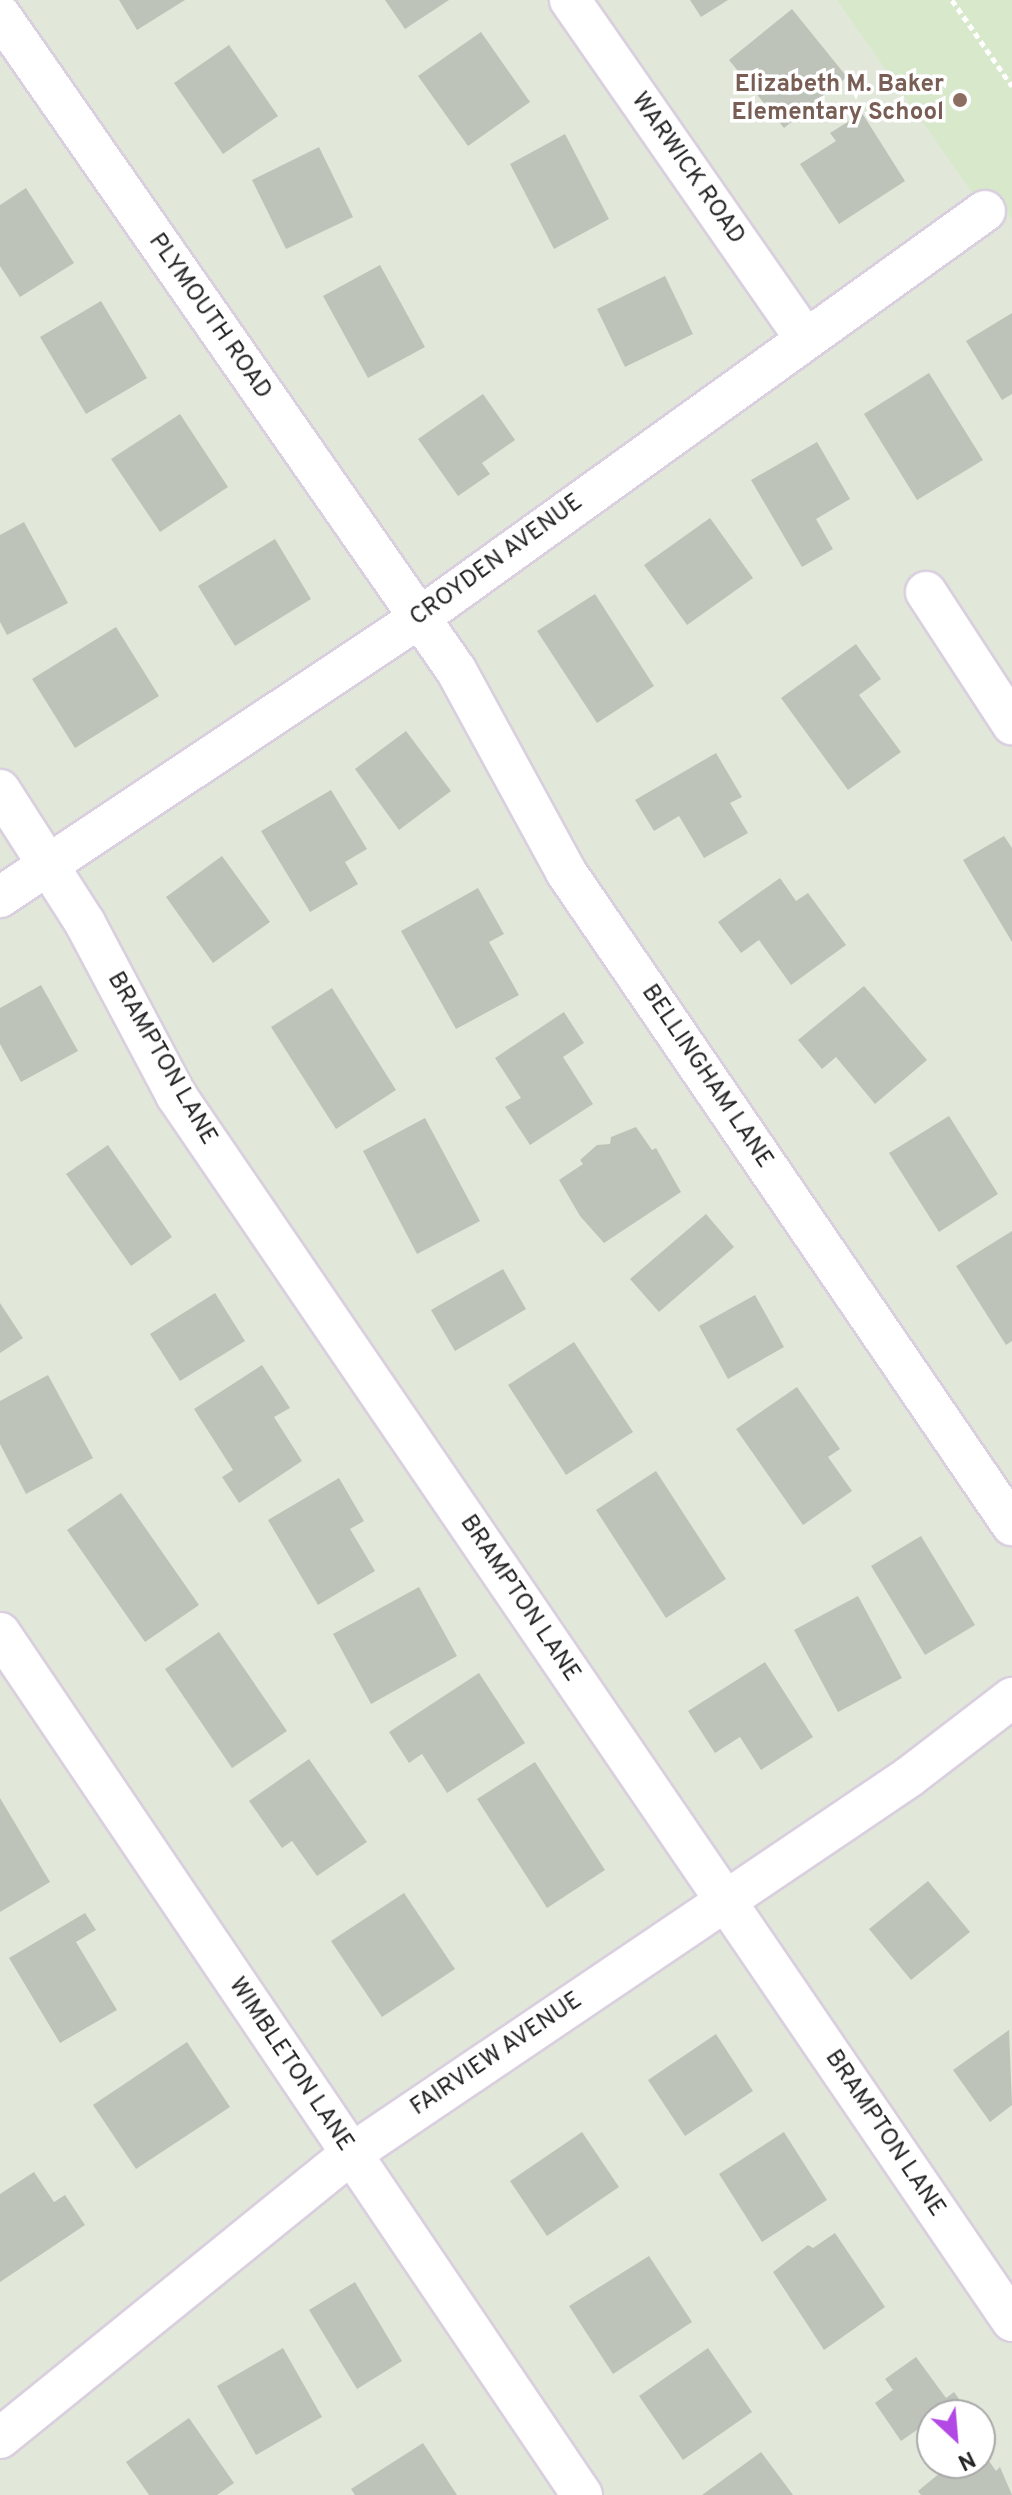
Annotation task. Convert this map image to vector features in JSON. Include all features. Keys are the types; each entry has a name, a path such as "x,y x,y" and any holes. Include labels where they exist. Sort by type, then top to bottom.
{"street":[{"name":"WARWICK ROAD","path":"570,0 805,338"},
{"name":"PLYMOUTH ROAD","path":"0,15 419,618"},
{"name":"CROYDEN AVENUE","path":"0,897 419,618 985,211"},
{"path":"926,592 1012,724"},
{"name":"BELLINGHAM LANE","path":"419,618 473,698 566,872 1012,1525"},
{"name":"BRAMPTON LANE","path":"0,790 49,863 176,1095 1012,2321"},
{"name":"WIMBLETON LANE","path":"0,1633 582,2495"},
{"name":"FAIRVIEW AVENUE","path":"0,2438 351,2154 909,1777 1012,1698"}],"path":[{"path":"952,0 1012,86"}],"shaded area":[{"name":"Elizabeth M. Baker Elementary School","path":"837,0 1012,0 1012,219 1000,201 985,211"}],"building":[{"path":"119,0 185,0 137,30"},
{"path":"385,0 449,0 405,29"},
{"path":"690,0 728,0 701,17"},
{"path":"792,9 847,77 784,128 729,60"},
{"path":"481,32 530,102 468,146 418,76"},
{"path":"229,45 278,116 223,154 174,83"},
{"path":"862,113 905,181 839,224 800,164 836,141 830,133"},
{"path":"565,134 609,219 554,249 510,164"},
{"path":"319,147 353,217 286,249 252,180"},
{"path":"26,188 74,263 20,297 0,266 0,205"},
{"path":"380,265 425,347 368,378 323,296"},
{"path":"665,276 693,334 625,367 597,309"},
{"path":"101,301 147,378 86,414 40,337"},
{"path":"1012,313 1012,394 1002,400 966,341"},
{"path":"929,373 983,460 917,500 864,414"},
{"path":"483,394 515,440 482,463 490,474 458,496 418,439"},
{"path":"180,414 228,487 160,532 111,459"},
{"path":"817,442 850,499 816,519 833,549 802,567 751,480"},
{"path":"710,518 753,578 687,625 644,565"},
{"path":"24,522 68,603 7,635 0,622 0,535"},
{"path":"275,539 311,599 235,646 198,586"},
{"path":"595,594 654,686 597,723 537,631"},
{"path":"116,627 159,696 75,748 32,679"},
{"path":"856,644 881,679 859,695 901,752 848,790 781,698"},
{"path":"406,731 451,791 399,830 355,769"},
{"path":"716,753 742,797 730,803 748,833 704,858 679,816 654,831 635,800"},
{"path":"331,790 367,849 345,862 358,884 310,912 261,831"},
{"path":"1004,836 1012,848 1012,942 963,860"},
{"path":"222,856 270,922 213,963 166,897"},
{"path":"780,878 796,901 808,893 846,945 791,985 759,940 741,953 718,922"},
{"path":"478,888 504,934 489,942 519,995 456,1029 401,931"},
{"path":"41,985 78,1051 21,1082 0,1044 0,1008"},
{"path":"864,986 927,1060 875,1104 836,1057 822,1069 798,1040"},
{"path":"332,988 396,1090 336,1129 271,1027"},
{"path":"564,1012 584,1043 563,1057 593,1104 530,1145 505,1107 521,1098 495,1058"},
{"path":"949,1116 998,1194 939,1232 889,1153"},
{"path":"425,1118 480,1221 417,1254 363,1151"},
{"path":"636,1127 652,1150 656,1148 681,1192 604,1243 580,1216 559,1180 583,1164 580,1160 597,1145 610,1144 611,1137"},
{"path":"108,1145 172,1237 131,1266 66,1174"},
{"path":"706,1214 734,1247 659,1312 630,1279"},
{"path":"1012,1231 1012,1341 1006,1345 956,1266"},
{"path":"503,1269 526,1309 455,1351 431,1310"},
{"path":"215,1293 245,1341 180,1381 150,1334"},
{"path":"755,1295 784,1347 728,1379 699,1326"},
{"path":"0,1303 23,1338 0,1353"},
{"path":"574,1342 633,1432 566,1475 508,1385"},
{"path":"262,1365 290,1408 274,1417 302,1461 239,1503 222,1477 233,1470 194,1409"},
{"path":"48,1375 93,1458 26,1494 0,1444 0,1401"},
{"path":"797,1387 840,1449 828,1457 852,1491 803,1525 736,1429"},
{"path":"656,1471 726,1579 666,1618 596,1510"},
{"path":"339,1478 364,1521 350,1529 375,1571 318,1605 268,1520"},
{"path":"121,1493 199,1605 145,1642 67,1530"},
{"path":"921,1536 975,1625 925,1655 871,1566"},
{"path":"419,1587 457,1656 371,1704 333,1634"},
{"path":"858,1596 902,1678 838,1712 794,1630"},
{"path":"219,1632 287,1731 232,1768 165,1669"},
{"path":"765,1662 813,1737 761,1770 740,1737 715,1753 688,1711"},
{"path":"479,1673 525,1743 447,1793 422,1754 409,1763 389,1732"},
{"path":"309,1759 367,1842 317,1876 292,1841 282,1848 249,1801"},
{"path":"535,1762 605,1870 547,1908 477,1799"},
{"path":"0,1798 50,1882 0,1912"},
{"path":"928,1881 970,1932 911,1980 869,1929"},
{"path":"404,1893 455,1969 382,2017 331,1941"},
{"path":"85,1913 96,1930 76,1942 117,2010 60,2043 9,1958"},
{"path":"1009,2030 1012,2105 990,2122 953,2070"},
{"path":"716,2034 753,2091 685,2136 648,2080"},
{"path":"187,2042 230,2107 136,2169 93,2105"},
{"path":"582,2132 619,2187 547,2236 510,2181"},
{"path":"784,2132 827,2200 762,2242 719,2174"},
{"path":"34,2172 54,2202 65,2195 85,2225 0,2282 0,2194"},
{"path":"835,2233 885,2307 824,2350 773,2272 808,2245 813,2248"},
{"path":"649,2256 692,2322 613,2374 569,2306"},
{"path":"355,2282 402,2361 357,2389 309,2310"},
{"path":"283,2348 322,2417 256,2455 217,2386"},
{"path":"708,2348 752,2412 683,2460 639,2396"},
{"path":"916,2357 946,2398 954,2392 959,2399 916,2399 916,2431 901,2441 875,2403 893,2390 885,2379"},
{"path":"189,2418 234,2483 217,2495 149,2495 126,2462"},
{"path":"423,2443 457,2495 355,2495 351,2489"},
{"path":"761,2452 793,2495 702,2495"},
{"path":"1000,2467 1012,2495 921,2495 918,2491 933,2479 996,2479 996,2471"}],"place":[{"name":"Elizabeth M. Baker Elementary School","path":"960,100"}]}
